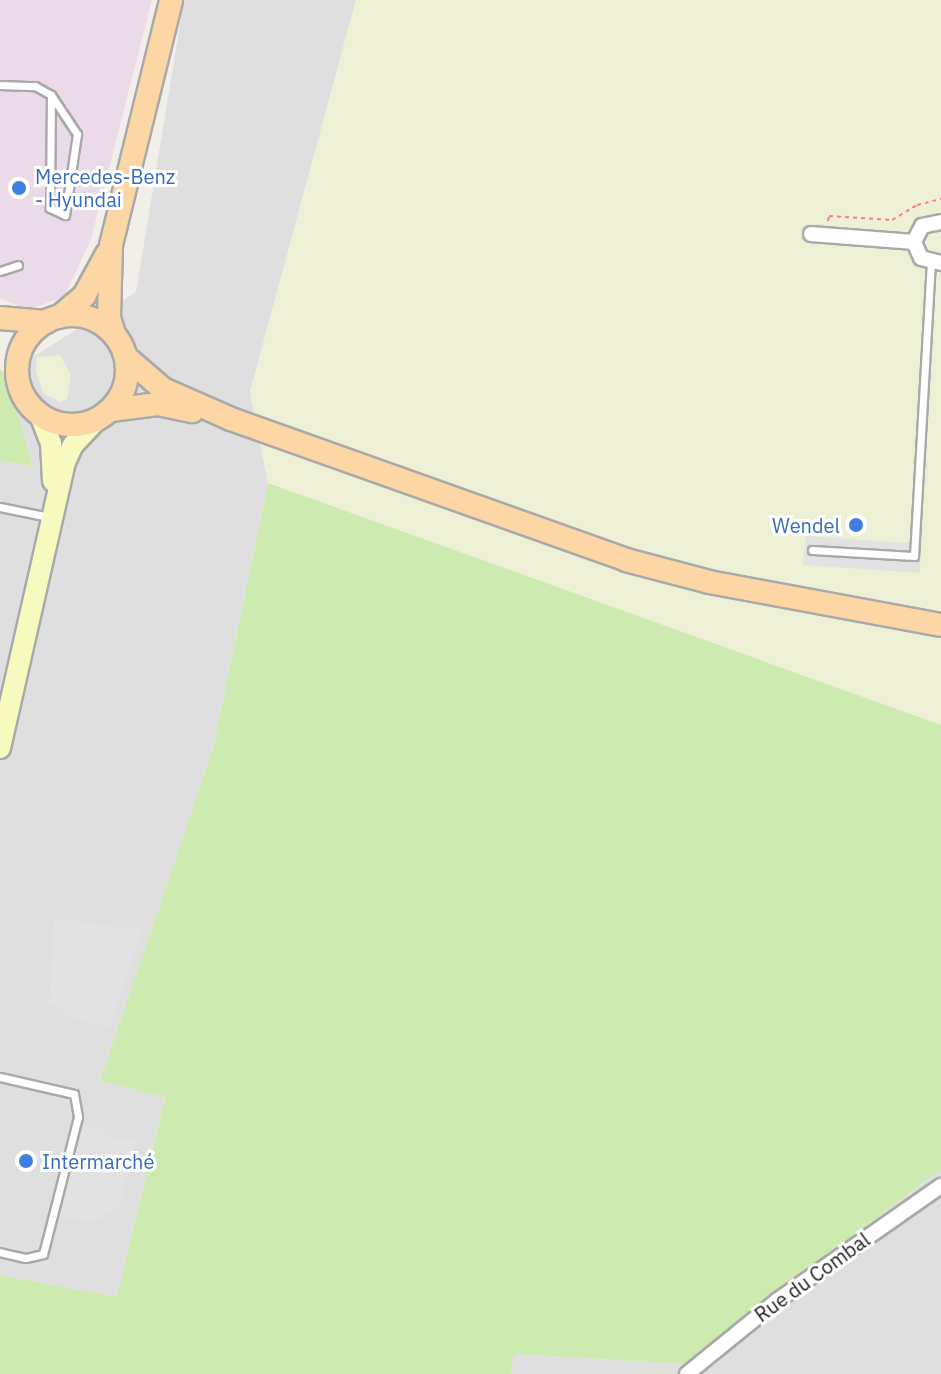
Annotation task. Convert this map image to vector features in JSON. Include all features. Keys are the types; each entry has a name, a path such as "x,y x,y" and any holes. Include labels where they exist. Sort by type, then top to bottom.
{"main road":[{"path":"171,0 111,245 109,318 126,357 163,389 231,419 626,560 709,582 941,625"},
{"path":"17,369 25,341 84,296 111,245"},
{"path":"0,318 89,318 114,334"},
{"path":"0,344 17,369 23,394 40,415 51,443 52,511"},
{"path":"0,748 52,511 73,445 103,415 125,386 126,357"},
{"path":"40,415 67,425 158,404 231,419"}],"street":[{"path":"936,264 917,254 914,242 922,226 941,222"},
{"path":"818,235 914,242"},
{"name":"Rue du Combal","path":"687,1374 778,1300 941,1186"}],"lane":[{"path":"0,85 35,86 51,95 77,134 65,215 50,208 51,95"},
{"path":"812,550 914,556 936,264"},
{"path":"0,271 18,265"},
{"path":"0,507 52,511"},
{"path":"0,1077 74,1094 78,1117 43,1254 25,1258 0,1252"}],"path":[{"path":"818,235 829,216 892,220 926,201 941,199"}],"shaded area":[{"path":"0,0 152,0 91,239 64,297 27,310 0,298"},
{"path":"184,0 356,0 250,392 268,483 214,744 100,1081 165,1096 117,1297 0,1275 0,461 33,466 6,374 136,292"},
{"path":"806,536 921,544 920,573 803,565"},
{"path":"54,918 143,930 110,1027 65,1017 65,1009 49,1004"},
{"path":"70,1121 101,1129 111,1138 136,1139 120,1205 93,1223 50,1214"},
{"path":"941,1169 941,1374 511,1374 513,1354 685,1364"}],"green space":[{"path":"356,0 941,0 941,725 268,483 250,392"},
{"path":"60,355 71,375 67,399 60,402 43,393 36,371 37,357"},
{"path":"0,369 6,374 33,466 0,461"},
{"path":"268,483 941,725 941,1169 684,1364 514,1354 511,1374 0,1374 0,1275 117,1297 165,1097 100,1081 214,744"}],"place":[{"name":"Mercedes-Benz - Hyundai","path":"19,188"},
{"name":"Wendel","path":"856,525"},
{"name":"Intermarché","path":"26,1161"}]}
